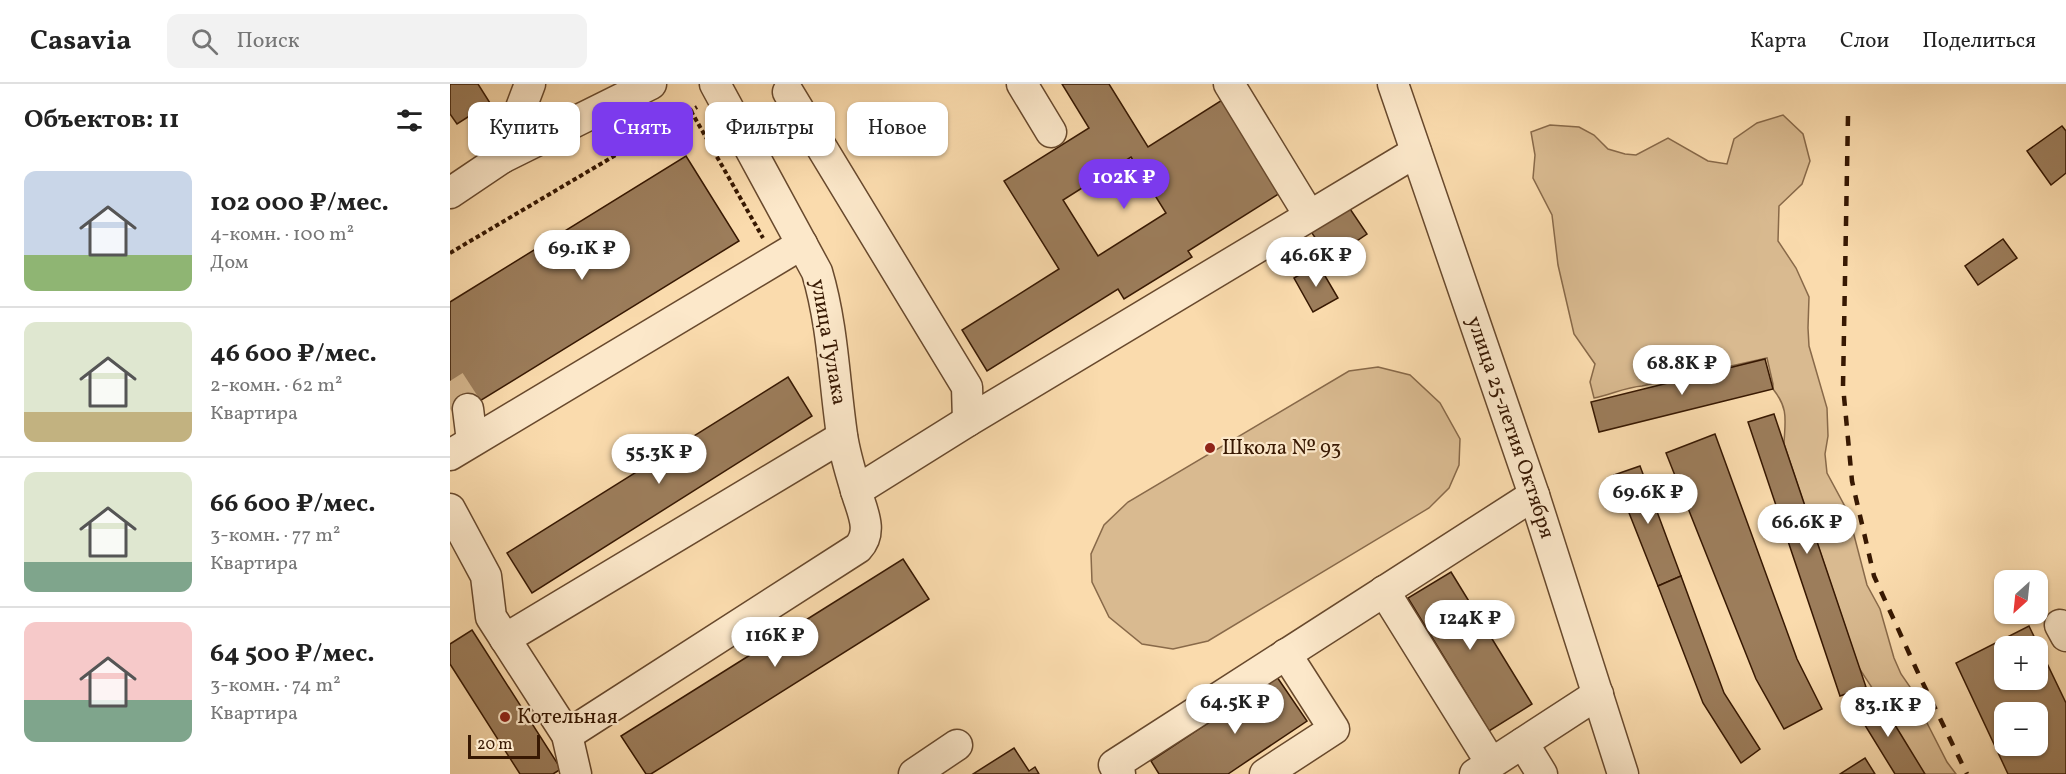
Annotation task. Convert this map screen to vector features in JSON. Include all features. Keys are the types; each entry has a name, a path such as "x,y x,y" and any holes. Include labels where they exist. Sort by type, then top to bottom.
{"street":[{"path":"502,158 530,84"},
{"path":"450,193 502,158 651,84"},
{"path":"1022,84 1051,132"},
{"path":"1229,84 1309,215"},
{"name":"улица 25-летия Октября","path":"1393,84 1534,495 1623,774"},
{"name":"улица Тулака","path":"567,735 858,548 867,536 865,519 842,437 825,300 817,272 718,88"},
{"path":"788,92 967,387 968,421"},
{"path":"856,491 968,421 1416,152"},
{"path":"460,432 802,244"},
{"path":"505,639 842,437"},
{"path":"1120,774 1114,765 1534,495"},
{"path":"450,509 486,576 490,616 567,735 576,774"},
{"path":"1384,591 1483,768 1598,694"},
{"path":"1265,774 1334,729 1286,654"},
{"path":"1523,743 1542,774"},
{"path":"914,774 957,745"}],"path":[{"path":"693,109 718,88"},
{"path":"693,115 776,260"},
{"path":"450,253 615,156"}],"shaded area":[{"path":"1783,115 1803,134 1810,161 1802,184 1779,206 1778,241 1796,268 1809,297 1809,346 1827,408 1828,436 1825,454 1827,473 1848,512 1867,585 1880,609 1894,658 1901,674 1917,697 1925,719 1947,762 1956,774 1916,774 1888,712 1859,668 1784,444 1784,409 1773,389 1767,358 1594,398 1590,382 1595,364 1574,334 1558,265 1552,215 1533,178 1535,155 1531,132 1550,125 1579,127 1594,135 1608,149 1625,154 1636,155 1668,138 1708,161 1727,164 1734,139 1757,123"},
{"path":"1378,367 1410,375 1440,403 1460,439 1459,465 1449,488 1429,508 1208,641 1173,649 1142,644 1109,617 1092,582 1091,554 1104,525 1128,502 1349,371"}],"building":[{"path":"450,84 478,84 489,102 468,102 468,117 457,124 450,114"},
{"path":"1062,84 1109,84 1148,147 1230,95 1288,188 1188,251 1192,257 1124,299 1118,289 987,371 962,330 1059,269 1004,181 1089,128","holes":["1131,157 1166,213 1098,256 1063,200"]},
{"path":"2062,126 2066,131 2066,173 2051,185 2027,151"},
{"path":"686,156 739,241 457,415 450,404 450,302"},
{"path":"1344,200 1367,234 1330,259 1307,226"},
{"path":"2003,239 2017,258 1978,285 1965,266"},
{"path":"1318,264 1338,298 1313,312 1294,278"},
{"path":"1765,359 1773,389 1599,432 1591,402"},
{"path":"788,377 812,416 532,593 507,553"},
{"path":"1774,414 1866,687 1840,696 1748,422"},
{"path":"1715,434 1797,659 1822,709 1784,729 1756,679 1666,453"},
{"path":"1640,466 1681,576 1658,586 1614,475"},
{"path":"903,559 929,599 651,774 646,774 621,736"},
{"path":"1451,572 1532,704 1489,731 1408,598"},
{"path":"1681,576 1724,693 1760,749 1741,763 1703,703 1658,586"},
{"path":"2029,626 2034,636 2009,636"},
{"name":"Котельная","path":"472,630 561,769 553,774 520,774 450,664 450,644"},
{"path":"1994,644 1994,690 2048,690 2048,666 2066,703 2066,774 2008,774 2000,756 2048,756 2048,702 1994,702 1994,744 1956,663"},
{"path":"1277,677 1307,721 1228,774 1159,774 1151,761"},
{"path":"1877,695 1925,774 1895,774 1855,709"},
{"path":"1014,748 1029,771 1035,767 1039,774 973,774"},
{"path":"1865,758 1875,774 1840,774"}],"tunnel":[{"path":"450,381 468,409"}],"railway":[{"path":"1848,116 1843,386 1852,481 1874,576 1967,774"}],"place":[{"name":"Школа № 93","path":"1210,448"},
{"name":"Котельная","path":"505,717"}]}
